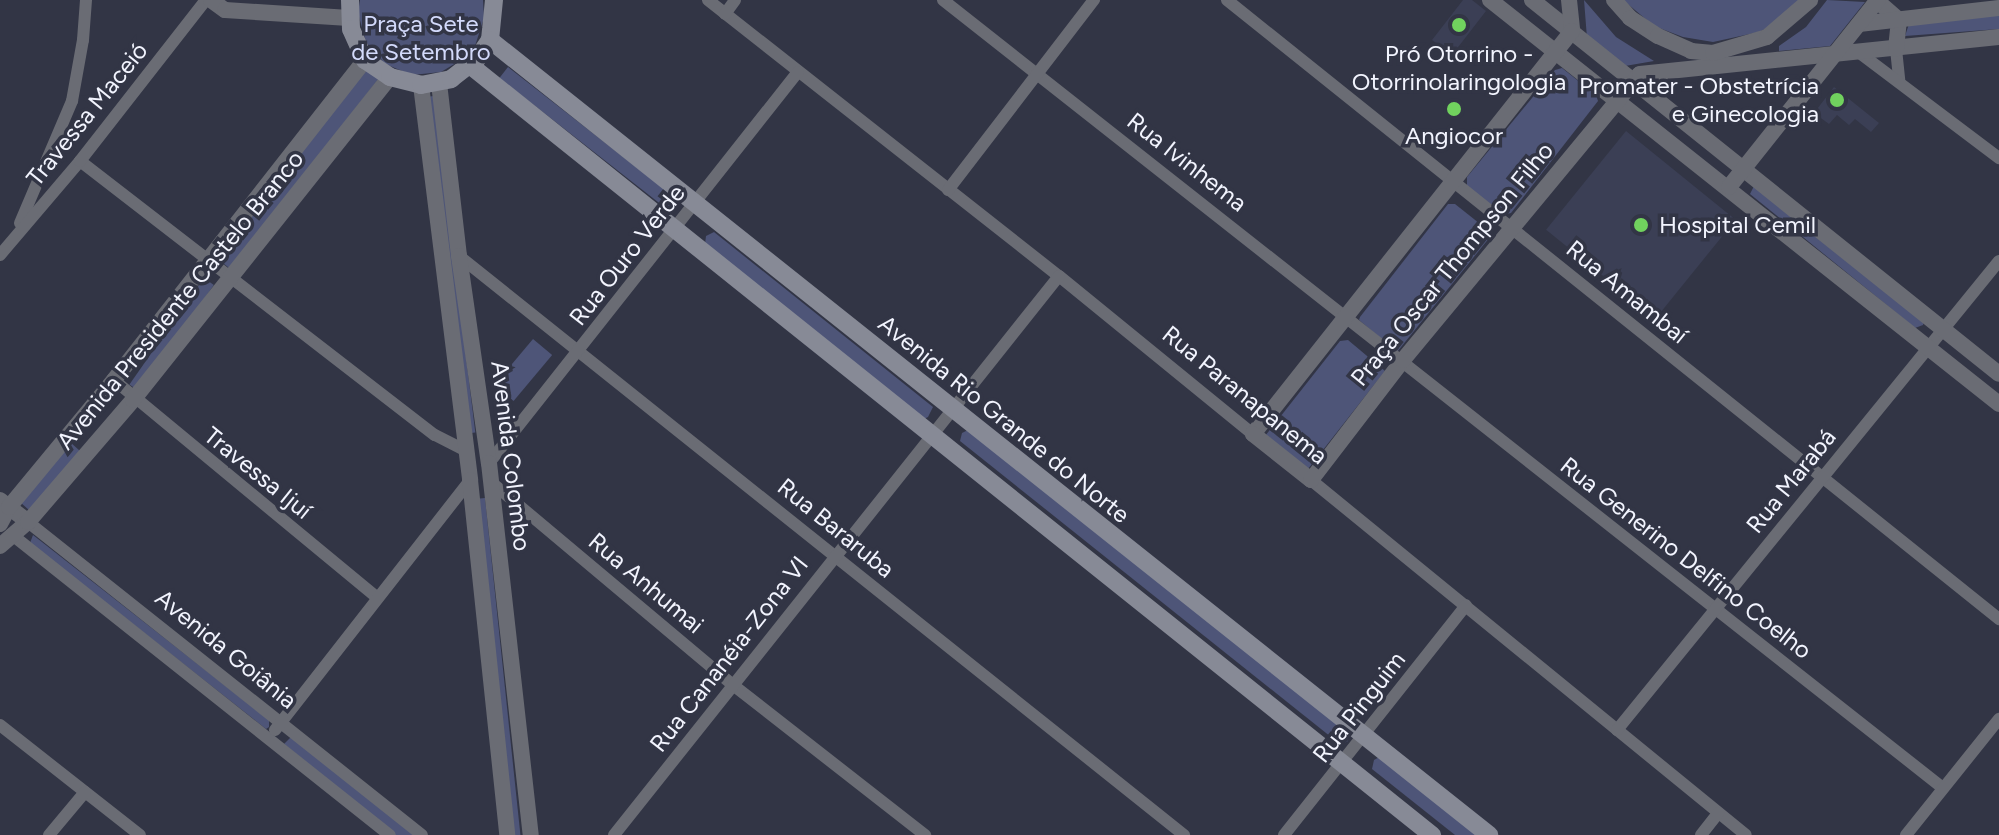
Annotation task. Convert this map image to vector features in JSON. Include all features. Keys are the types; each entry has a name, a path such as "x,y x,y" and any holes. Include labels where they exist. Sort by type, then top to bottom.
{"main road":[{"path":"349,9 354,39 365,60 390,77 430,84 471,66 490,40 494,0"},
{"name":"Avenida Rio Grande do Norte","path":"490,40 1489,835"},
{"path":"471,66 1432,835"}],"street":[{"path":"11,240 72,101 79,71 86,0"},
{"path":"208,0 225,10 349,9"},
{"name":"Travessa Maceió","path":"0,255 80,161 208,0"},
{"name":"Rua Paranapanema","path":"708,0 1059,276 1746,835"},
{"path":"725,14 735,0"},
{"name":"Rua Ivinhema","path":"943,0 1403,360"},
{"path":"948,190 1094,0"},
{"name":"Rua Amambaí","path":"1227,0 1999,619"},
{"path":"1490,0 1999,404"},
{"path":"1532,0 1999,374"},
{"path":"1569,0 1572,31"},
{"path":"1614,0 1646,30 1691,51 1731,64"},
{"path":"1731,64 1810,0"},
{"path":"1729,187 1877,0 1899,20"},
{"path":"1859,24 1999,8"},
{"path":"1899,20 1896,49 1899,80"},
{"name":"Praça Oscar Thompson Filho","path":"1253,434 1572,31"},
{"path":"1691,51 1726,52 1767,37"},
{"path":"1633,79 1660,70 1999,37"},
{"path":"1857,51 1999,158"},
{"path":"1800,56 1810,85"},
{"name":"Avenida Presidente Castelo Branco","path":"365,60 114,380 4,503 3,533 28,522 133,400 390,77"},
{"path":"1659,100 1660,70"},
{"name":"Rua Ouro Verde","path":"488,455 580,351 798,72"},
{"name":"Praça Oscar Thompson Filho","path":"1311,480 1403,360 1633,79"},
{"name":"Avenida Colombo","path":"430,84 488,455 531,835"},
{"name":"Avenida Colombo","path":"430,84 465,450 507,835"},
{"path":"80,161 435,435 465,450 476,445 488,455"},
{"name":"Rua Bararuba","path":"459,256 1184,835"},
{"name":"Rua Marabá","path":"1617,730 1999,261"},
{"name":"Rua Cananéia-Zona VI","path":"614,835 930,434 1059,276"},
{"name":"Rua Generino Delfino Coelho","path":"1403,360 1943,788"},
{"name":"Travessa Ijuí","path":"114,380 133,400 376,597"},
{"path":"71,431 91,448"},
{"path":"269,739 376,597 470,480 483,485 491,482"},
{"name":"Rua Anhumai","path":"491,482 733,685 925,835"},
{"name":"Avenida Goiânia","path":"4,503 422,835"},
{"name":"Avenida Goiânia","path":"3,533 390,835"},
{"name":"Rua Pinguim","path":"1284,835 1365,737 1466,605"},
{"path":"1906,835 1999,719"},
{"path":"0,725 140,835"},
{"path":"49,835 85,792"},
{"path":"1701,835 1718,813"}],"shaded area":[{"name":"Pró Otorrino - Otorrinolaringologia","path":"1463,0 1472,0 1486,11 1452,55 1432,40"},
{"name":"Promater - Obstetrícia e Ginecologia","path":"1834,87 1879,123 1871,132 1855,119 1849,125 1837,115 1829,124 1814,113"},
{"name":"Hospital Cemil","path":"1626,131 1736,220 1656,318 1546,230"}],"green space":[{"name":"Praça Sete de Setembro","path":"360,0 483,0 484,18 475,46 466,57 441,72 412,75 385,64 366,42 358,13"},
{"path":"1584,0 1616,37 1654,61 1625,66 1587,38"},
{"path":"1623,0 1800,0 1775,24 1759,32 1713,42 1683,37 1654,26"},
{"path":"1827,0 1865,2 1830,46 1779,51 1779,46 1806,27"},
{"path":"1999,15 1999,29 1905,36 1909,24"},
{"path":"508,67 679,201 670,212 499,78"},
{"path":"1562,68 1596,95 1598,101 1511,213 1502,215 1467,186 1467,177 1555,70"},
{"path":"366,69 379,79 230,269 218,259"},
{"path":"434,96 475,432 468,433 427,97"},
{"path":"1755,184 1924,321 1923,325 1915,328 1750,194"},
{"path":"1448,204 1455,204 1489,231 1490,237 1397,352 1359,320 1360,317"},
{"path":"714,232 933,407 928,417 924,419 705,244 706,236"},
{"path":"204,278 214,285 139,391 129,384"},
{"path":"533,339 552,355 514,401 494,385"},
{"path":"1348,340 1385,371 1308,469 1265,436 1340,341"},
{"path":"970,429 1349,734 1348,741 1341,745 960,441 962,433"},
{"path":"70,442 81,452 29,510 18,500"},
{"path":"485,498 520,835 512,835 477,499"},
{"path":"33,535 269,720 269,727 266,729 30,543"},
{"path":"291,737 414,835 395,835 284,744"},
{"path":"1381,756 1481,835 1455,835 1372,769 1374,760"}],"place":[{"name":"Pró Otorrino - Otorrinolaringologia","path":"1459,25"},
{"name":"Promater - Obstetrícia e Ginecologia","path":"1837,100"},
{"name":"Angiocor","path":"1454,109"},
{"name":"Hospital Cemil","path":"1641,225"}]}
